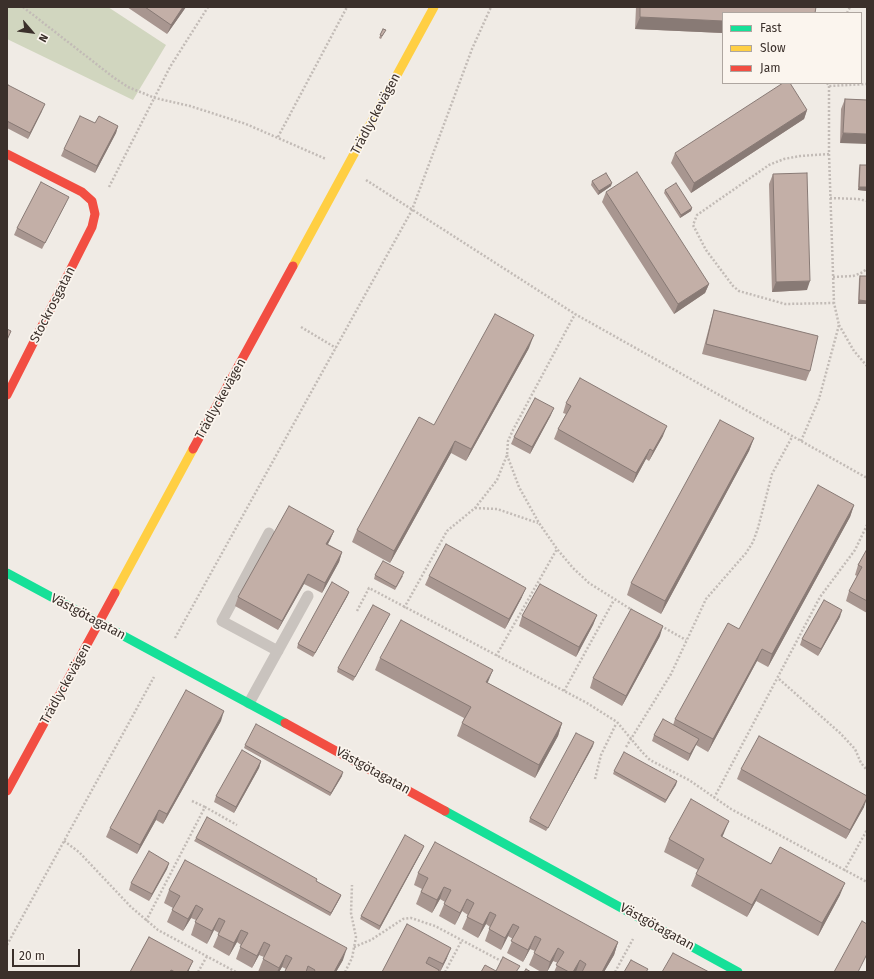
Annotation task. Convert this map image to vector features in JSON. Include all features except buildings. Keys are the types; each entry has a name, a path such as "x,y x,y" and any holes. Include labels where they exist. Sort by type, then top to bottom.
{"street":[{"name":"Trädlyckevägen","path":"7,791 434,7"},
{"path":"7,154 82,192 92,201 95,214"},
{"name":"Stockrosgatan","path":"8,391 92,227 95,214"},
{"name":"Västgötagatan","path":"7,573 249,703 738,972"}],"lane":[{"path":"269,534 222,621 278,651"},
{"path":"249,703 308,596"}],"path":[{"path":"23,7 128,87 155,98 190,106 278,137 331,161"},
{"path":"95,214 170,66 208,7"},
{"path":"278,137 347,7"},
{"path":"7,945 412,210 469,55 491,7"},
{"path":"867,84 828,84 828,154 834,303 839,325 854,351 867,366"},
{"path":"828,154 784,159 769,166 697,215 693,224 706,250 734,286 740,291 785,304 834,303"},
{"path":"362,177 575,314 867,478"},
{"path":"830,198 858,199 867,201"},
{"path":"833,277 862,274 867,269"},
{"path":"404,608 447,531 476,508 497,480 507,455 508,441 513,430 575,314"},
{"path":"801,441 819,399 839,325"},
{"path":"301,327 336,348"},
{"path":"626,747 671,674 706,599 746,553 753,542 772,474 792,437"},
{"path":"507,455 519,487 539,523 557,549 573,568 589,583 614,600 634,611"},
{"path":"476,508 496,509 539,523"},
{"path":"714,798 779,679 820,597 855,550 867,525"},
{"path":"496,656 557,549"},
{"path":"357,610 369,588 404,608 587,703 617,722 650,760 689,780 714,798 844,871 867,882"},
{"path":"564,691 614,600"},
{"path":"660,626 686,640"},
{"path":"779,679 840,732 855,748 861,764 867,770"},
{"path":"595,779 601,755 616,724"},
{"path":"192,801 237,824"},
{"path":"146,921 204,808"},
{"path":"844,871 867,830"},
{"path":"64,841 79,852 146,921 158,930 236,972"},
{"path":"345,972 356,937 351,913 352,885"},
{"path":"354,947 371,940 403,919 411,918 435,926 508,965"},
{"path":"615,972 643,920"},
{"path":"445,972 462,940"},
{"path":"198,972 207,956"}],"green space":[{"path":"7,7 108,7 166,45 133,100 7,39"}],"traffic: fast":[{"path":"7,573 285,723"},
{"path":"445,811 738,972"}],"traffic: slow":[{"path":"293,266 434,7"},
{"path":"115,593 193,449"}],"traffic: jam":[{"path":"7,154 82,192 92,201 95,214 92,227 7,395"},
{"path":"193,449 293,266"},
{"path":"7,791 115,593"},
{"path":"285,723 445,811"}]}
